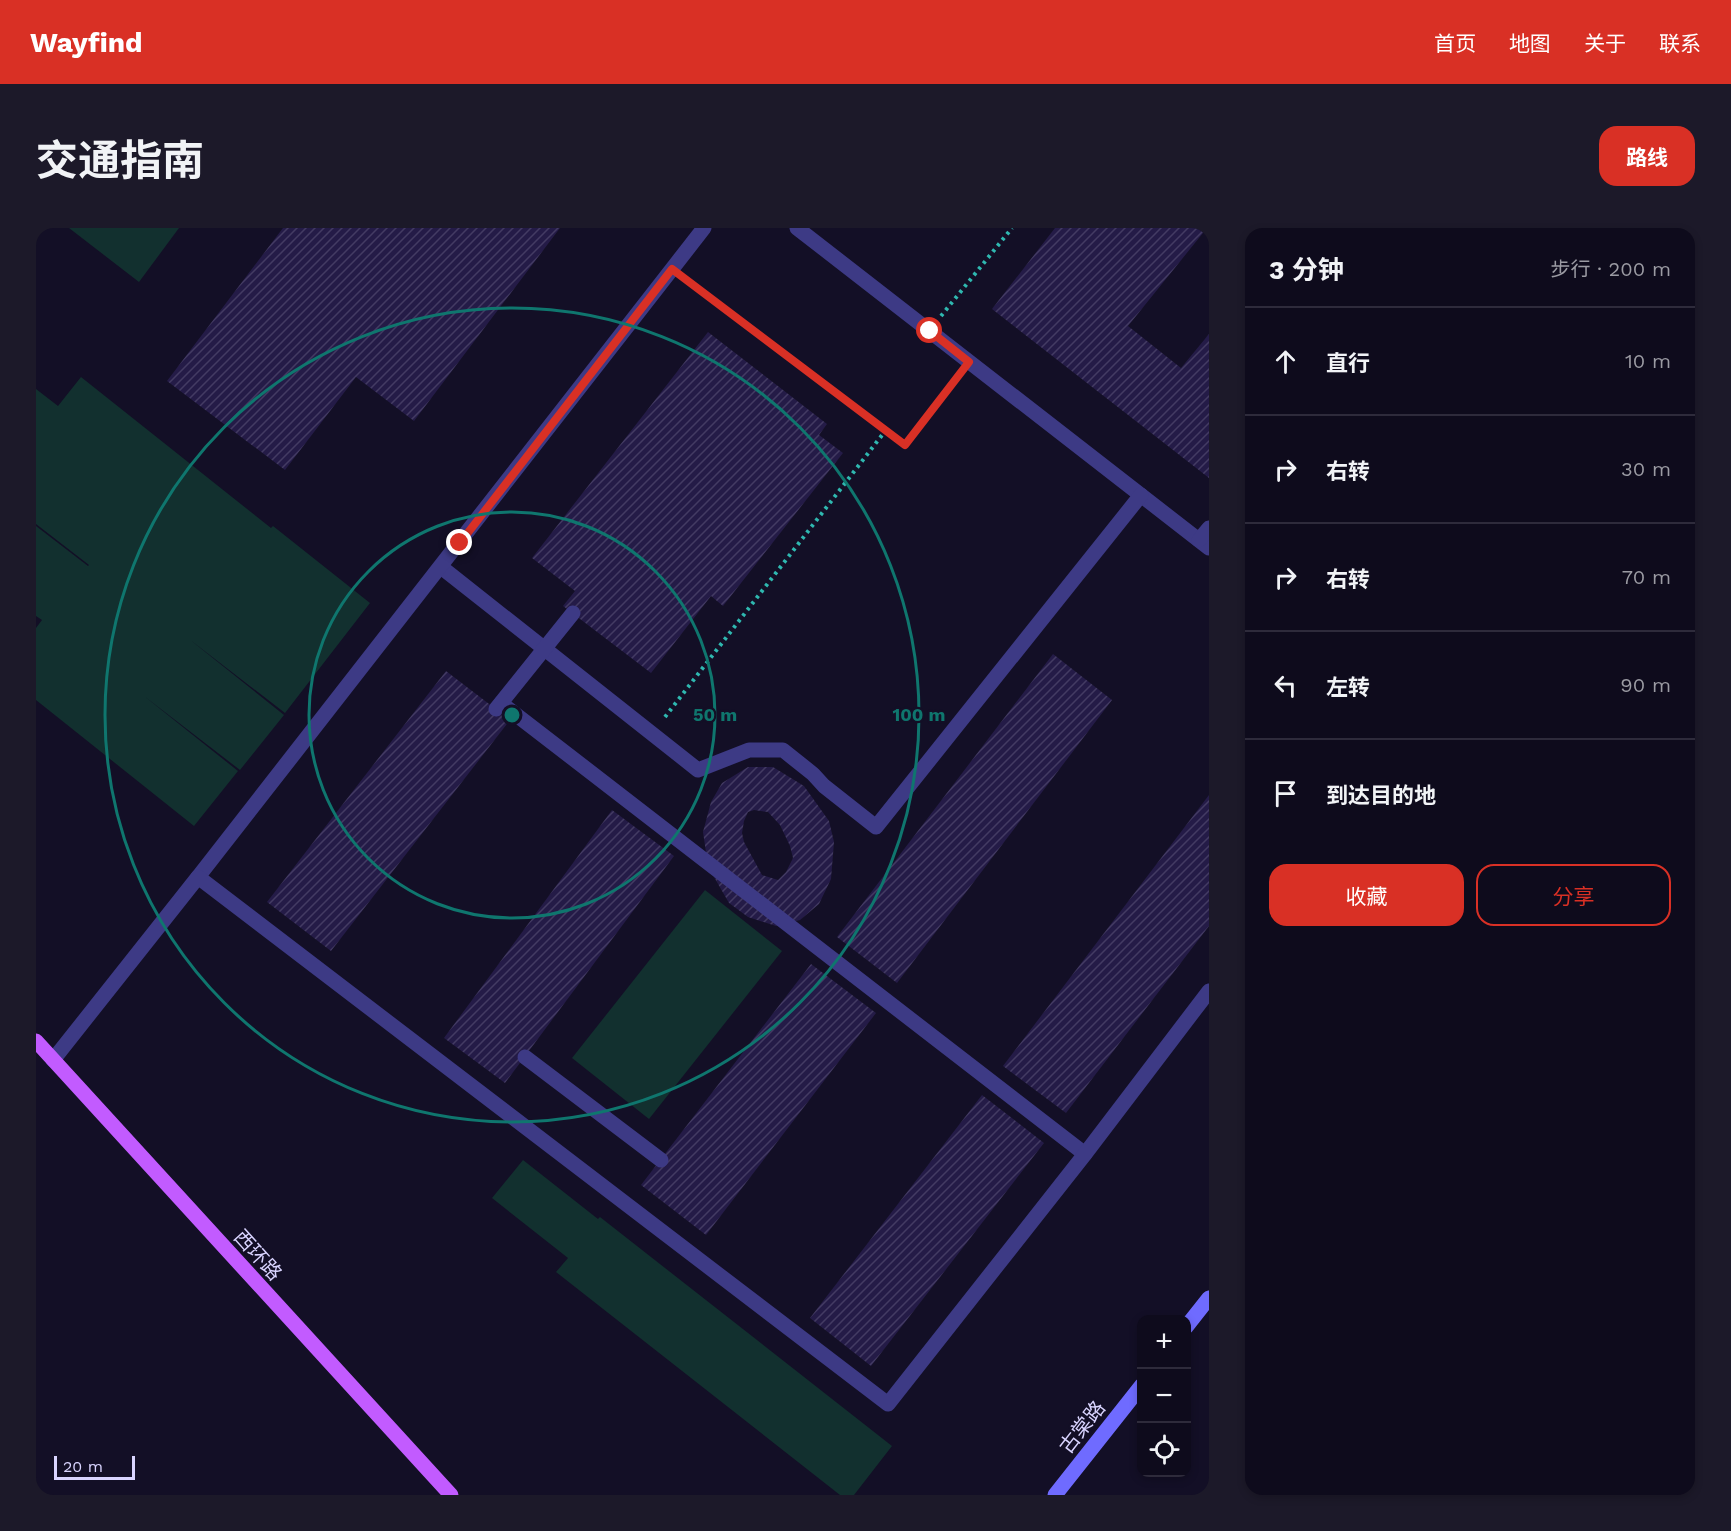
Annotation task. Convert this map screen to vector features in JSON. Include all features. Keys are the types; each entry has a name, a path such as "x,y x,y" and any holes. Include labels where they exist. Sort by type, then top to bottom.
{"main road":[{"name":"西环路","path":"36,1041 451,1495"},
{"path":"1191,1321 1209,1298"},
{"name":"古棠路","path":"1055,1495 1137,1391"}],"lane":[{"path":"53,1060 704,228"},
{"path":"797,228 1141,495 1206,539"},
{"path":"441,567 698,770 749,750 783,750 876,827 1141,495"},
{"path":"573,613 498,706 1085,1154"},
{"path":"198,877 888,1404 1085,1154 1209,991"},
{"path":"525,1057 661,1160"}],"path":[{"path":"930,331 1012,228"},
{"path":"672,269 905,445 969,362"},
{"path":"652,734 886,430"}],"green space":[{"path":"69,228 179,228 139,282"},
{"path":"81,377 271,528 273,526 370,603 285,713 189,639 284,715 240,770 144,696 238,771 194,826 36,700 36,628 42,620 36,616 36,526 89,565 36,524 36,389 58,406"},
{"path":"705,890 782,951 649,1119 572,1058"},
{"path":"523,1160 598,1219 600,1217 892,1446 854,1495 840,1495 556,1272 568,1258 492,1198"}],"building":[{"path":"283,228 560,228 414,421 356,377 285,470 167,381"},
{"path":"1055,228 1207,228 1128,326 1181,368 1209,334 1209,478 992,309"},
{"path":"708,332 827,424 819,435 843,453 723,606 711,596 651,673 563,606 575,591 532,558"},
{"path":"1053,654 1112,700 897,983 837,937"},
{"path":"446,671 510,720 331,951 267,902"},
{"path":"748,767 773,767 804,786 829,821 834,842 831,879 819,904 800,920 776,926 748,917 729,903 714,877 707,859 703,832 711,802 722,783","holes":["754,810 768,812 780,825 793,858 786,872 778,880 762,875 744,842 742,833 748,812"]},
{"path":"1209,795 1209,926 1066,1113 1003,1066"},
{"path":"612,810 674,856 505,1083 444,1038"},
{"path":"811,964 876,1013 706,1235 641,1185"},
{"path":"982,1095 1044,1143 871,1366 810,1318"}],"route":[{"path":"460,543 672,269 905,445 969,362 930,331"}]}
